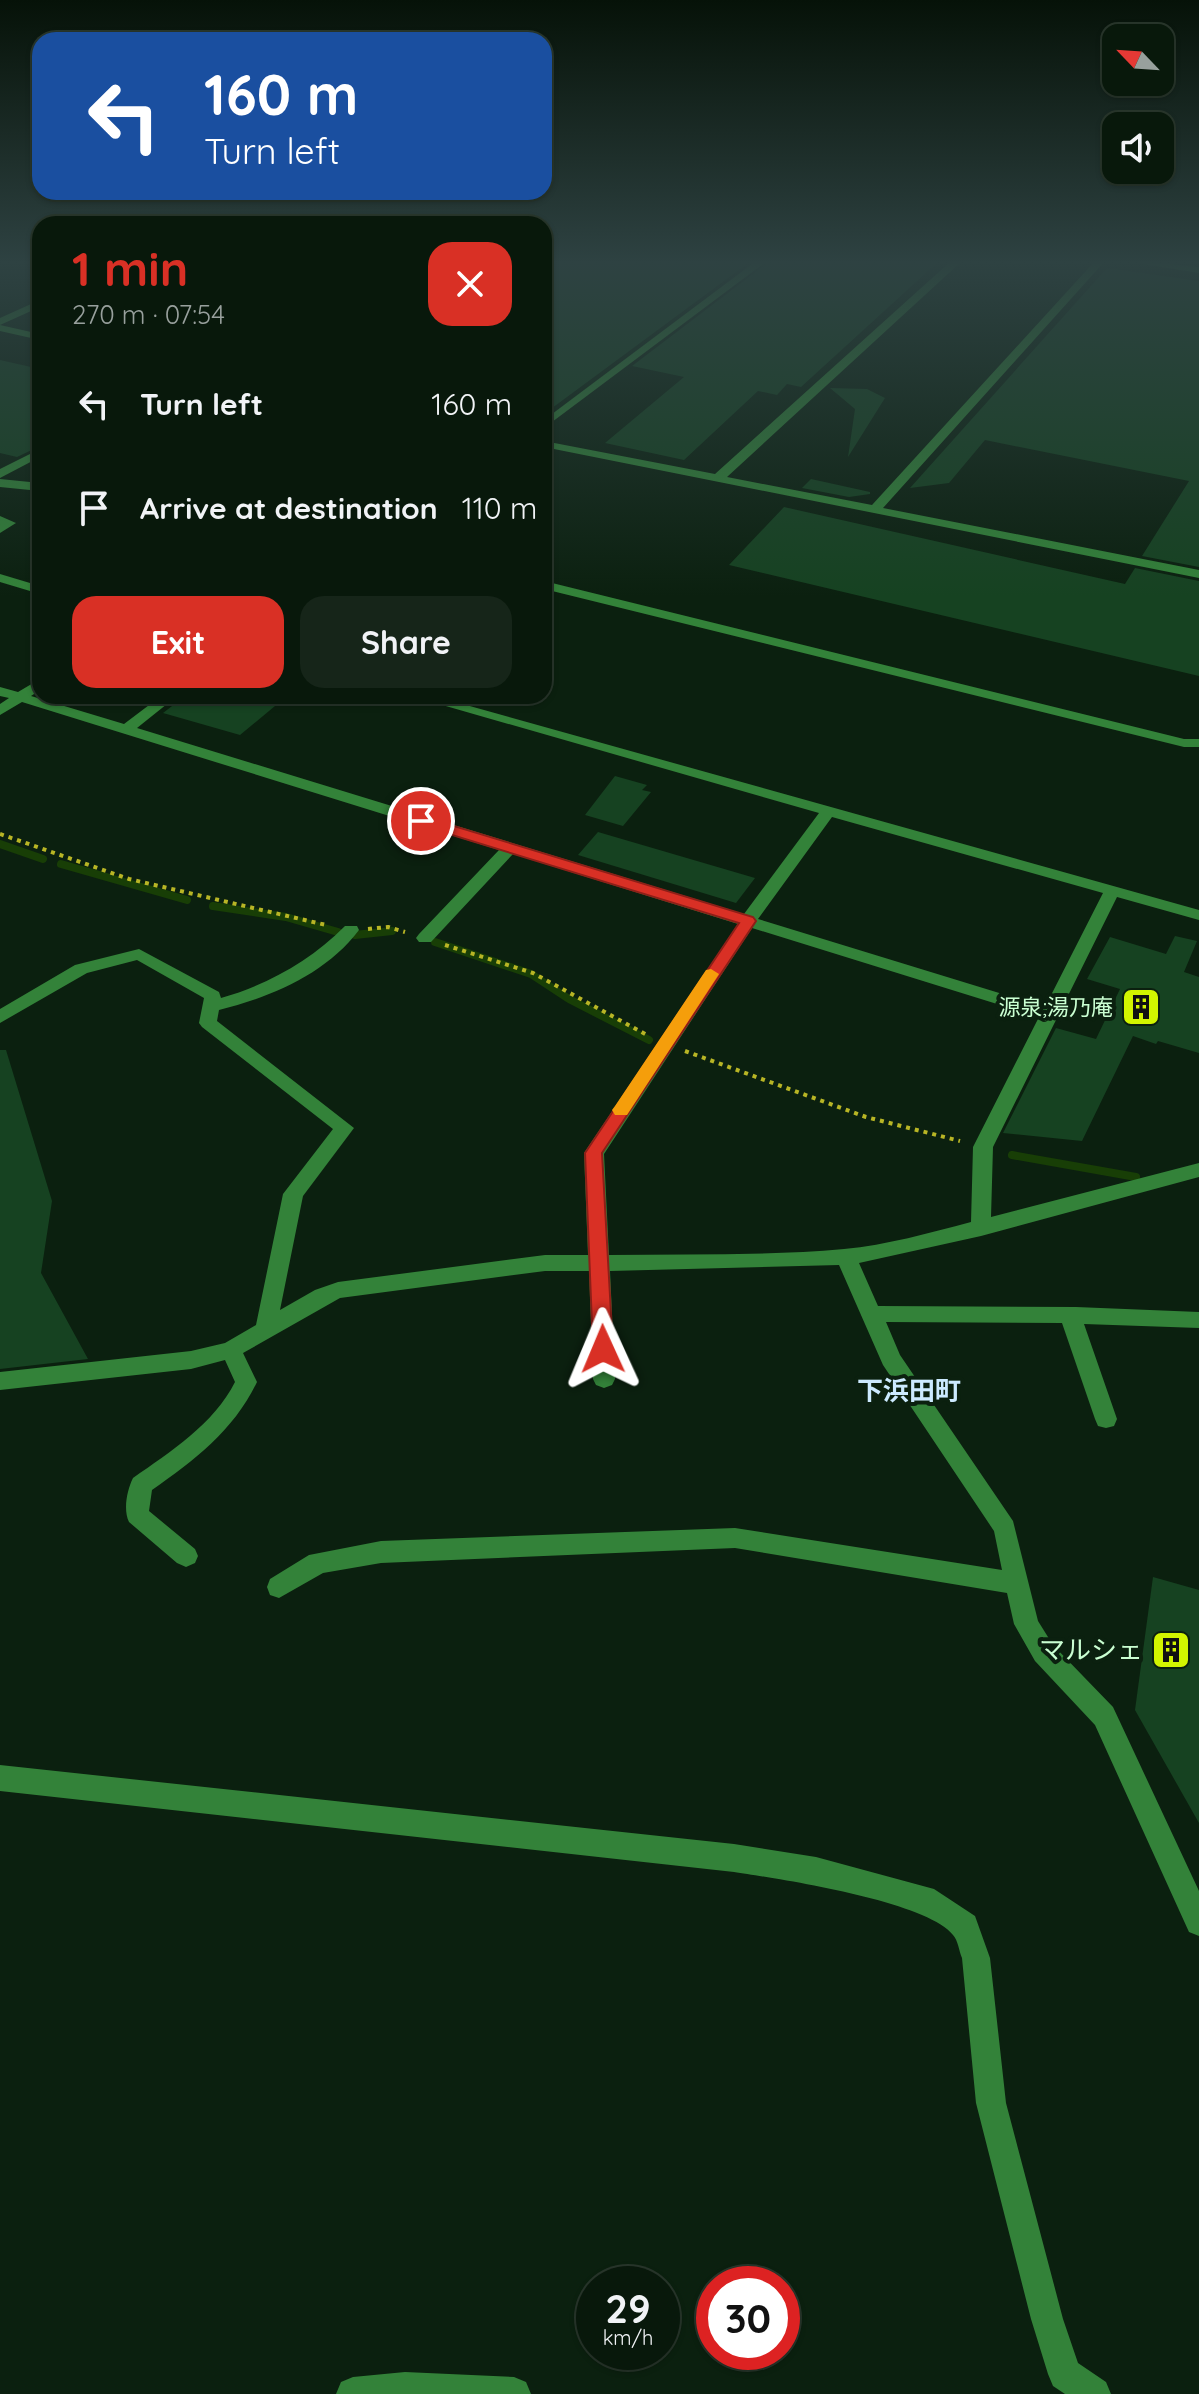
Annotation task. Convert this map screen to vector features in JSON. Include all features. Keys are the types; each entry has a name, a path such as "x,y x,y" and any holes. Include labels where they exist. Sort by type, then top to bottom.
{"street":[{"path":"552,419 613,373"},
{"path":"716,480 834,373"},
{"path":"874,510 999,373"},
{"path":"552,446 1199,574"},
{"path":"0,474 32,456"},
{"path":"0,483 32,486"},
{"path":"0,520 10,523 0,529"},
{"path":"0,578 32,588"},
{"path":"552,587 1184,743 1199,743"},
{"path":"0,711 32,688"},
{"path":"0,691 32,701"},
{"path":"42,704 1049,1014"},
{"path":"126,730 160,704"},
{"path":"447,704 1199,915"},
{"path":"604,1379 594,1153 748,921 829,811"},
{"path":"425,938 510,848"},
{"path":"981,1228 983,1147 1112,891"},
{"path":"210,1007 244,999 288,981 339,943 351,930"},
{"path":"0,1017 81,969 139,954 213,996 208,1023 344,1128 293,1194 266,1328"},
{"path":"0,1381 191,1360 231,1350 338,1290 545,1263 739,1262 846,1257 908,1246 1199,1170"},
{"path":"846,1257 891,1359 1005,1528 1014,1583 1026,1624 1044,1653 1104,1716 1199,1922"},
{"path":"872,1314 1070,1315 1199,1320"},
{"path":"1070,1315 1106,1419"},
{"path":"186,1556 137,1515 141,1485 176,1461 239,1400 246,1382 231,1350"},
{"path":"279,1587 318,1563 381,1552 735,1538 1014,1583"},
{"path":"0,1778 734,1858 816,1871 934,1903 965,1926 976,1958 991,2103 1047,2319 1065,2374 1094,2394"},
{"path":"353,2394 405,2389 514,2394"}],"path":[{"path":"0,834 129,879 351,930 388,927 425,938 533,973 664,1044 866,1117 983,1147"}],"building":[{"path":"0,373 32,373 32,450 17,457 0,453"},
{"path":"552,373 600,373 552,408"},
{"path":"664,373 817,373 801,387 787,384 777,395 758,391 684,460 605,443 684,377"},
{"path":"1013,373 1199,373 1199,567 1142,556 1189,481 985,440 949,483 910,488"},
{"path":"830,388 867,389 885,398 848,457 855,409"},
{"path":"811,479 870,494 849,497 802,488"},
{"path":"784,507 1125,584 1135,568 1199,581 1199,676 729,565"},
{"path":"175,704 277,704 240,735 163,713"},
{"path":"615,776 647,785 642,790 651,792 623,826 585,815"},
{"path":"598,832 755,878 736,903 578,855"},
{"path":"1175,936 1197,941 1184,972 1199,977 1199,1053 1133,1036 1082,1141 1003,1133 1056,1028 1096,1039 1120,989 1087,979 1110,937 1166,954"},
{"path":"0,1050 6,1050 52,1201 41,1273 88,1359 0,1369"},
{"name":"マルシェ","path":"1153,1577 1199,1590 1199,1823 1135,1710"}],"waterway":[{"path":"0,844 43,859"},
{"path":"61,864 187,900"},
{"path":"213,906 286,917 338,932"},
{"path":"355,935 392,931"},
{"path":"435,942 531,974 569,999 649,1040"},
{"path":"1012,1155 1136,1177"}],"slow traffic":[{"path":"621,1110 711,974"}],"place":[{"name":"源泉;湯乃庵","path":"1141,1007"},
{"name":"マルシェ","path":"1171,1650"}],"district":[{"name":"下浜田町","path":"909,1391"}],"route":[{"path":"421,821 748,921 594,1153 603,1349"}]}
